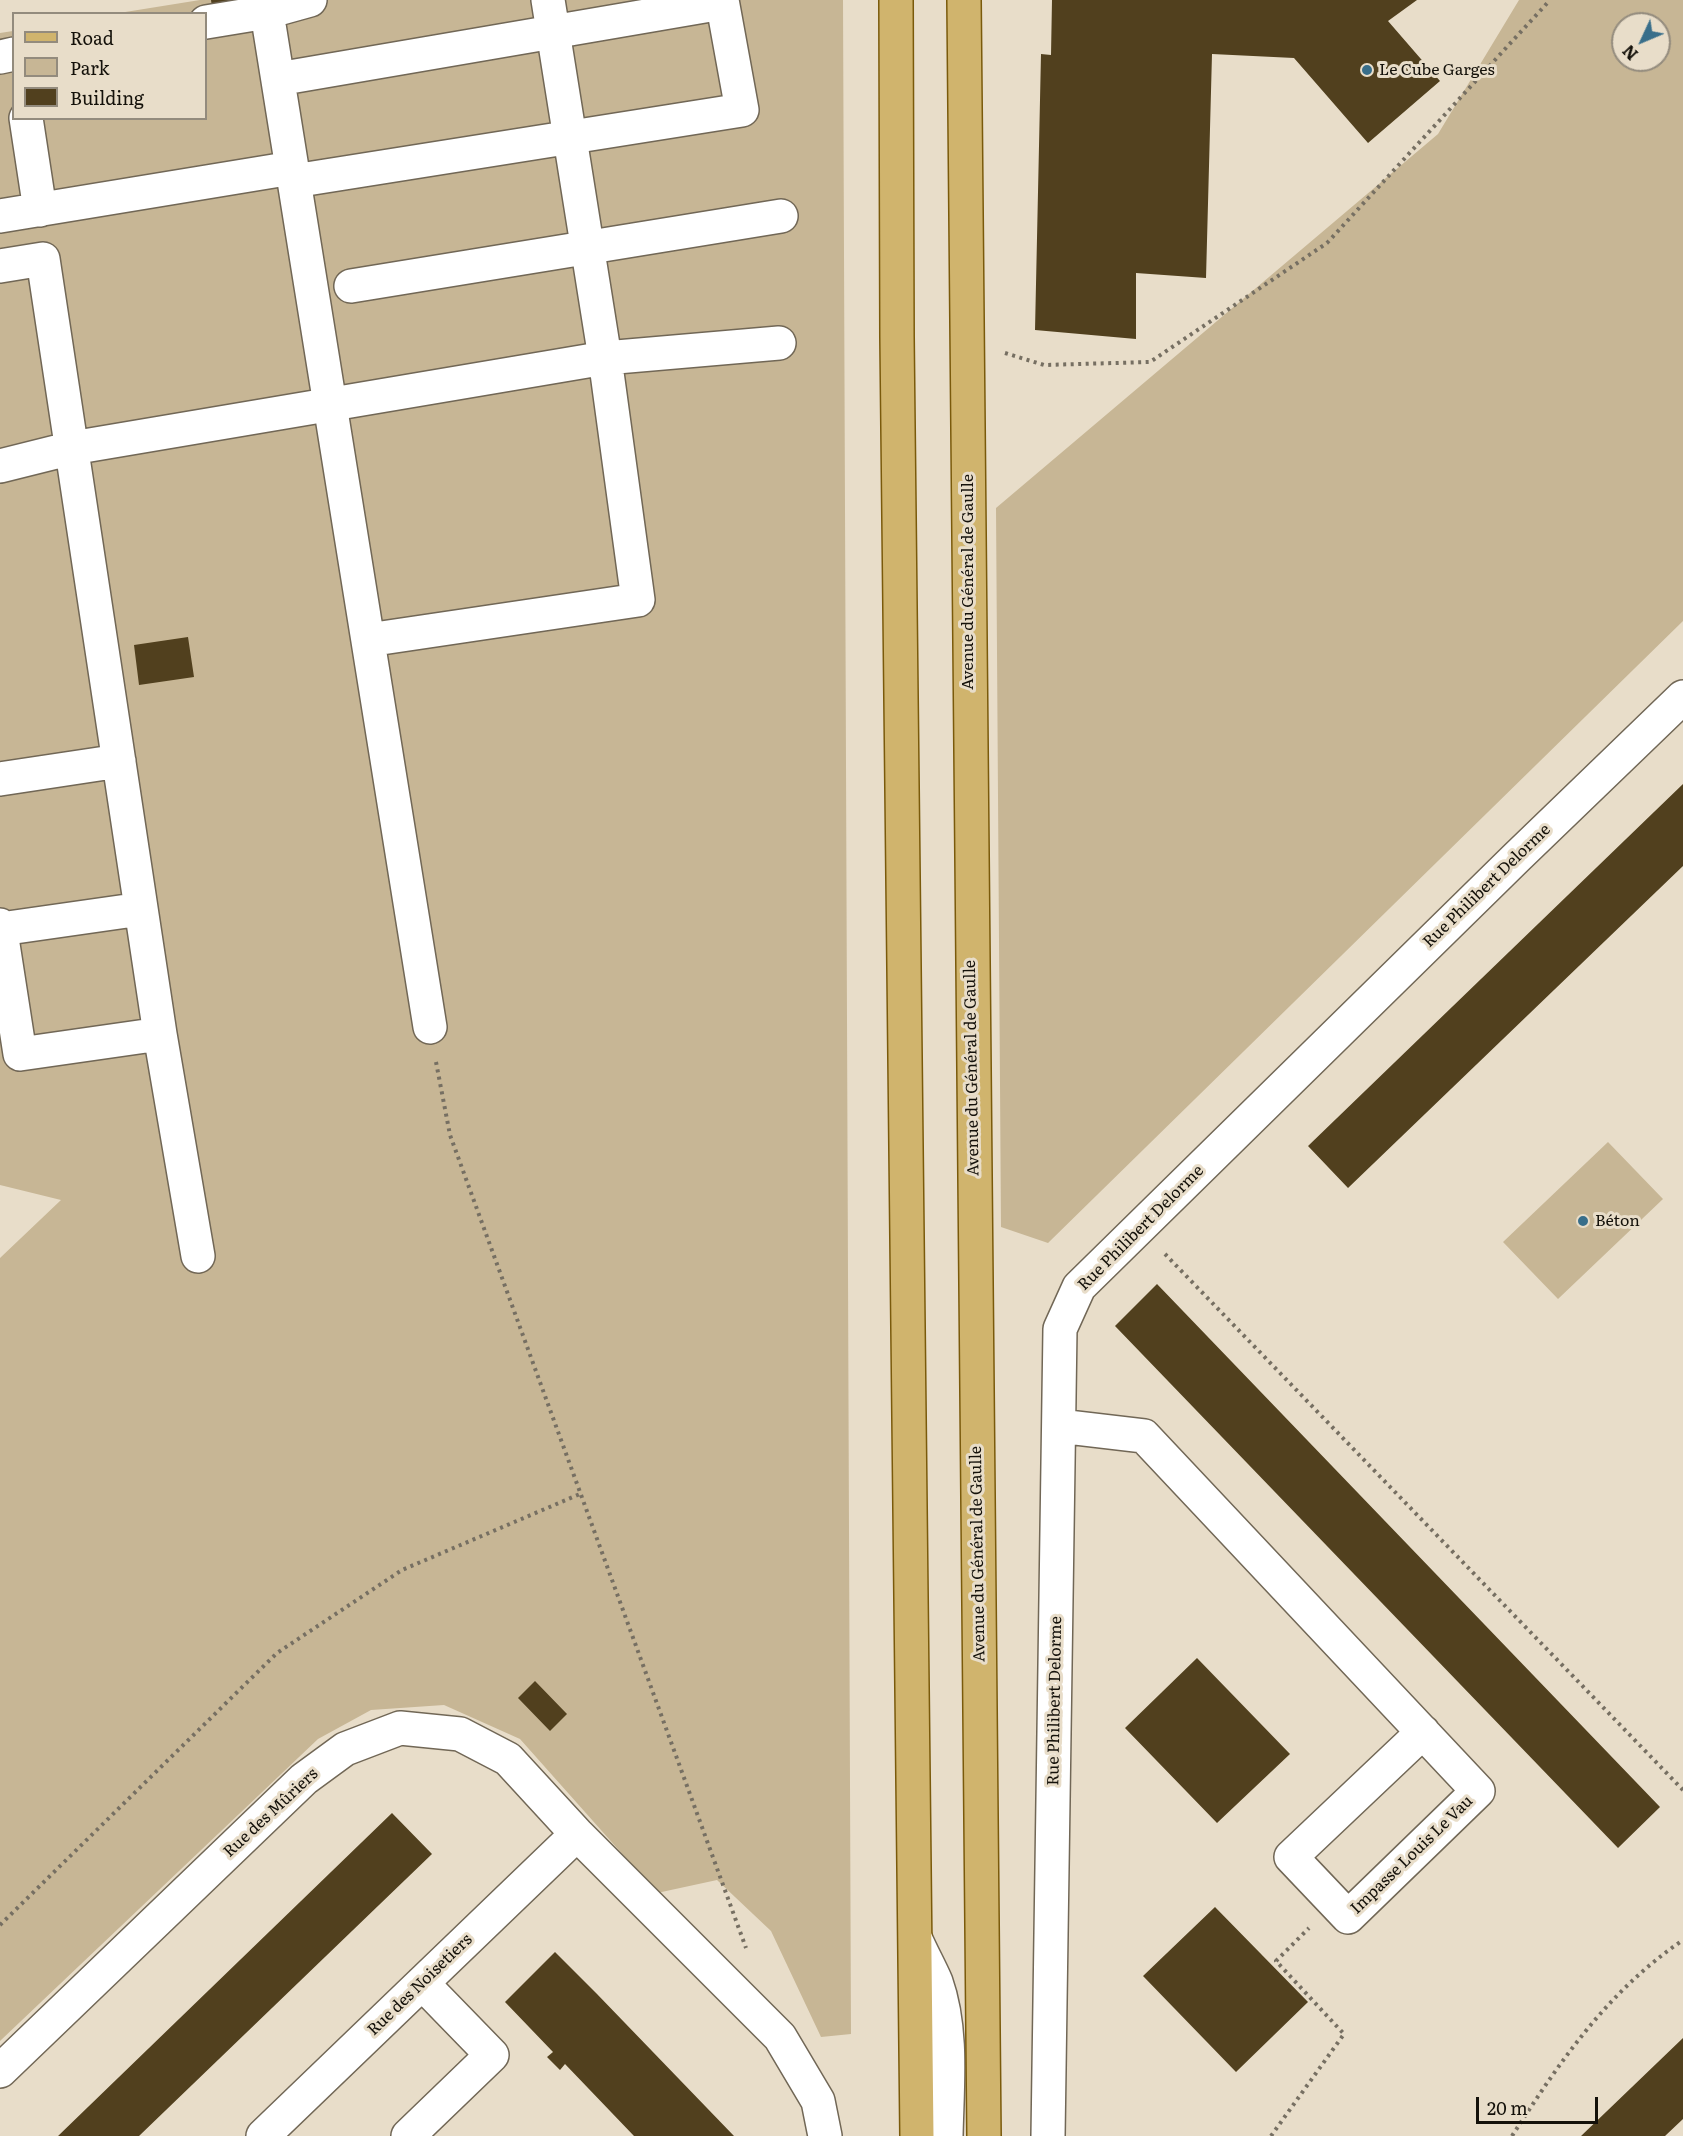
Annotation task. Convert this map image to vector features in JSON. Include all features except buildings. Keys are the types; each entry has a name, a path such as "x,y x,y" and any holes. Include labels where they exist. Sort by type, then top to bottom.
{"main road":[{"path":"896,0 897,337 917,2136"},
{"name":"Avenue du Général de Gaulle","path":"964,0 984,2136"}],"street":[{"path":"207,22 266,6 310,0"},
{"path":"368,640 638,600 605,358 548,0"},
{"path":"0,216 569,138 742,110 722,2 278,79"},
{"path":"266,6 430,1027"},
{"path":"26,120 40,210"},
{"path":"351,286 782,216"},
{"path":"0,266 43,259 160,1034 198,1256"},
{"path":"0,466 72,448 605,358 779,343"},
{"name":"Rue Philibert Delorme","path":"1048,2136 1060,1329 1079,1287 1683,697"},
{"path":"0,778 119,761"},
{"path":"141,909 0,927 20,1054 160,1034"},
{"name":"Impasse Louis Le Vau","path":"1059,1426 1143,1436 1423,1732 1478,1791 1348,1917 1291,1857 1423,1732"},
{"name":"Rue des Mûriers","path":"0,2071 303,1779 345,1749 400,1728 460,1734 508,1760 577,1834 780,2037 818,2101 825,2136"},
{"name":"Rue des Noisetiers","path":"263,2136 577,1834"},
{"path":"916,1940 936,1983 944,2019 947,2050 946,2136"},
{"path":"408,2136 492,2055 422,1983"}],"path":[{"path":"966,341 1044,365 1150,362 1327,243 1550,0"},
{"path":"430,1027 450,1135 748,1952"},
{"path":"1140,1227 1683,1790"},
{"path":"0,1925 277,1653 402,1570 580,1494"},
{"path":"1271,2136 1344,2034 1276,1961 1334,1904"},
{"path":"1512,2136 1561,2060 1600,2013 1660,1956 1683,1940"}],"green space":[{"path":"200,0 843,0 851,2034 821,2037 771,1931 717,1880 657,1893 520,1739 444,1705 371,1710 318,1739 0,2041 0,1258 61,1200 0,1185 0,33 12,31 12,120 207,120 207,12 125,12"},
{"path":"1519,0 1683,0 1683,621 1048,1243 1001,1227 996,508 1438,134"},
{"name":"Béton","path":"1608,1142 1663,1199 1558,1299 1503,1242"}],"place":[{"name":"Le Cube Garges","path":"1367,70"},
{"name":"Béton","path":"1583,1221"}]}
